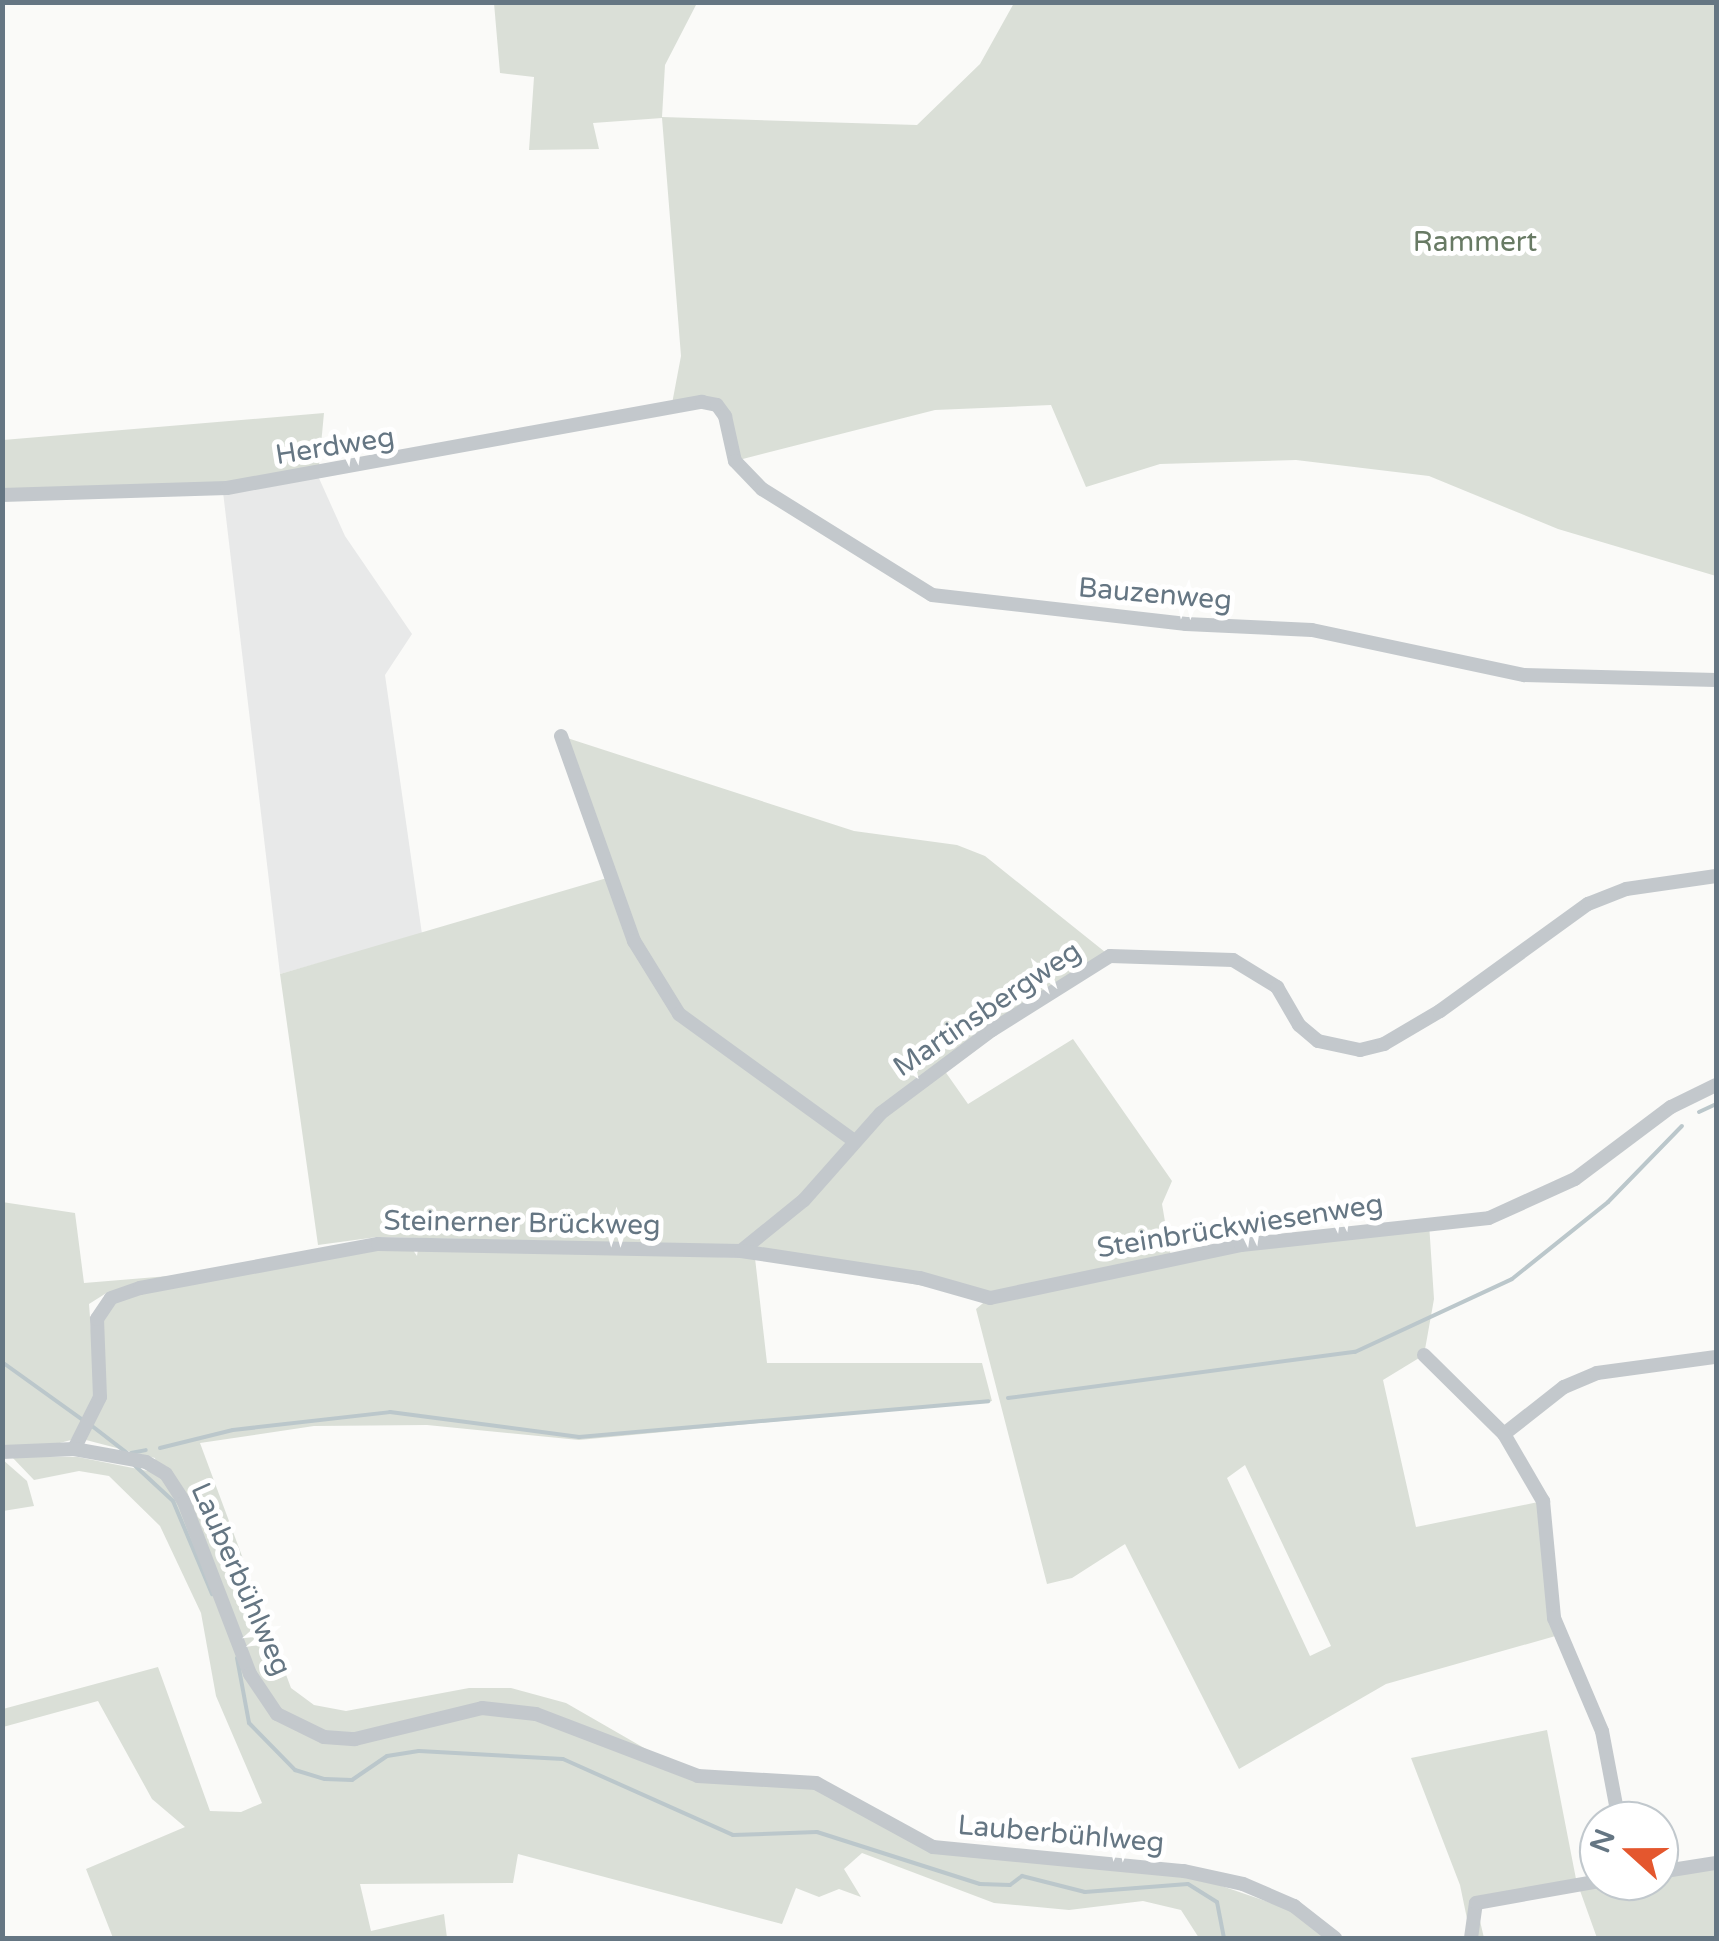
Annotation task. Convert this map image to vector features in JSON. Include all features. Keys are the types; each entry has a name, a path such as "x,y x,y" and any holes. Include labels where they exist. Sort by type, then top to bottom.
{"street":[{"name":"Bauzenweg","path":"671,408 717,405 736,461 762,489 932,595 1186,624 1312,630 1524,675 1716,680"},
{"name":"Herdweg","path":"2,495 227,488 671,408"},
{"path":"561,736 621,910 668,998 735,1057 854,1140"},
{"name":"Martinsbergweg","path":"741,1251 794,1210 854,1140 942,1066 1110,956 1233,960 1277,987 1299,1025 1318,1041 1360,1050 1384,1044 1440,1011 1588,904 1626,890 1716,876"},
{"name":"Steinbrückwiesenweg","path":"741,1251 920,1278 990,1298 1241,1246 1489,1218 1574,1179 1671,1108 1716,1085"},
{"name":"Steinerner Brückweg","path":"74,1449 97,1410 96,1318 112,1298 140,1288 378,1244 741,1251"},
{"path":"1424,1354 1504,1434 1543,1502 1554,1618 1602,1730 1616,1801"},
{"path":"1504,1434 1564,1387 1597,1373 1716,1357"},
{"name":"Lauberbühlweg","path":"2,1452 74,1449 146,1462 166,1474 184,1502 250,1674 277,1714 324,1737 355,1739 482,1708 536,1714 698,1776 816,1783 933,1847 1184,1871 1243,1884 1294,1906 1335,1938"},
{"path":"1679,1869 1716,1863"},
{"path":"1471,1938 1476,1903 1579,1885"}],"shaded area":[{"path":"318,476 345,536 412,634 385,675 422,934 280,974 223,492"}],"green space":[{"name":"Rammert","path":"494,3 697,3 665,65 662,117 917,125 980,64 1014,3 1716,3 1716,576 1558,529 1429,476 1296,460 1160,464 1086,487 1051,405 935,410 735,461 717,405 671,409 681,356 662,118 593,123 599,149 529,150 534,77 500,73"},
{"path":"324,413 318,476 227,488 3,489 3,440"},
{"path":"561,736 854,831 957,845 985,856 1110,956 942,1067 968,1104 1073,1039 1172,1181 1162,1204 1171,1257 1429,1223 1434,1299 1424,1355 1383,1380 1416,1527 1543,1501 1559,1635 1386,1684 1239,1769 1125,1544 1072,1578 1047,1584 976,1309 988,1299 719,1245 377,1237 318,1245 280,974 607,878","holes":["1245,1465 1331,1646 1310,1656 1227,1478"]},
{"path":"2,1202 75,1213 84,1283 181,1275 108,1292 89,1304 96,1397 71,1440 52,1445 3,1445"},
{"path":"378,1246 411,1247 417,1256 418,1249 755,1258 767,1363 982,1363 992,1401 579,1440 427,1425 314,1426 200,1443 291,1688 314,1705 346,1711 469,1688 511,1688 566,1703 698,1779 815,1786 932,1849 1184,1873 1289,1909 1326,1938 1199,1938 1181,1910 1143,1901 1069,1910 994,1903 862,1853 844,1869 861,1897 839,1889 819,1897 796,1888 782,1924 518,1854 513,1883 360,1884 371,1931 444,1914 447,1938 113,1938 86,1869 185,1827 152,1799 98,1701 3,1727 3,1709 158,1667 210,1811 241,1812 262,1803 216,1696 201,1613 160,1526 109,1476 79,1471 34,1480 11,1456 78,1457 158,1473 155,1458 86,1440 104,1402 99,1328 108,1306 141,1291"},
{"path":"2,1459 27,1481 34,1506 3,1511"},
{"path":"1547,1730 1579,1888 1476,1904 1484,1938 1471,1938 1460,1885 1411,1758"},
{"path":"1716,1863 1716,1938 1597,1938 1584,1901 1679,1901 1679,1869"}],"waterway":[{"path":"1699,1112 1716,1104"},
{"path":"1008,1398 1355,1352 1512,1279 1608,1202 1682,1126"},
{"path":"2,1362 84,1421"},
{"path":"160,1448 233,1430 390,1412 579,1437 988,1401"},
{"path":"92,1426 127,1453"},
{"path":"131,1453 146,1450"},
{"path":"131,1462 173,1501 212,1594"},
{"path":"237,1658 249,1723 295,1770 325,1779 352,1780 387,1756 419,1751 563,1759 733,1835 817,1832 980,1884 1010,1885 1022,1876 1085,1892 1188,1884 1217,1902 1224,1938"}]}
